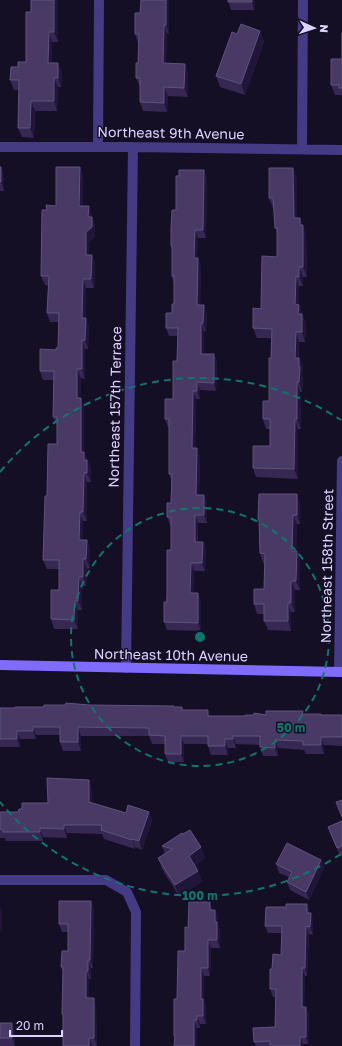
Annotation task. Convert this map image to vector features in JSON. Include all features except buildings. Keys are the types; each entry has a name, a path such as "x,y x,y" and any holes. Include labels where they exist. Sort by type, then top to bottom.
{"street":[{"path":"98,146 99,0"},
{"path":"302,149 303,0"},
{"name":"Northeast 9th Avenue","path":"0,147 98,146 342,150"},
{"name":"Northeast 157th Terrace","path":"126,668 133,147"},
{"name":"Northeast 158th Street","path":"341,672 342,461"},
{"name":"Northeast 10th Avenue","path":"0,665 341,672"},
{"path":"0,880 106,880 127,892 136,912 135,1046"}]}
